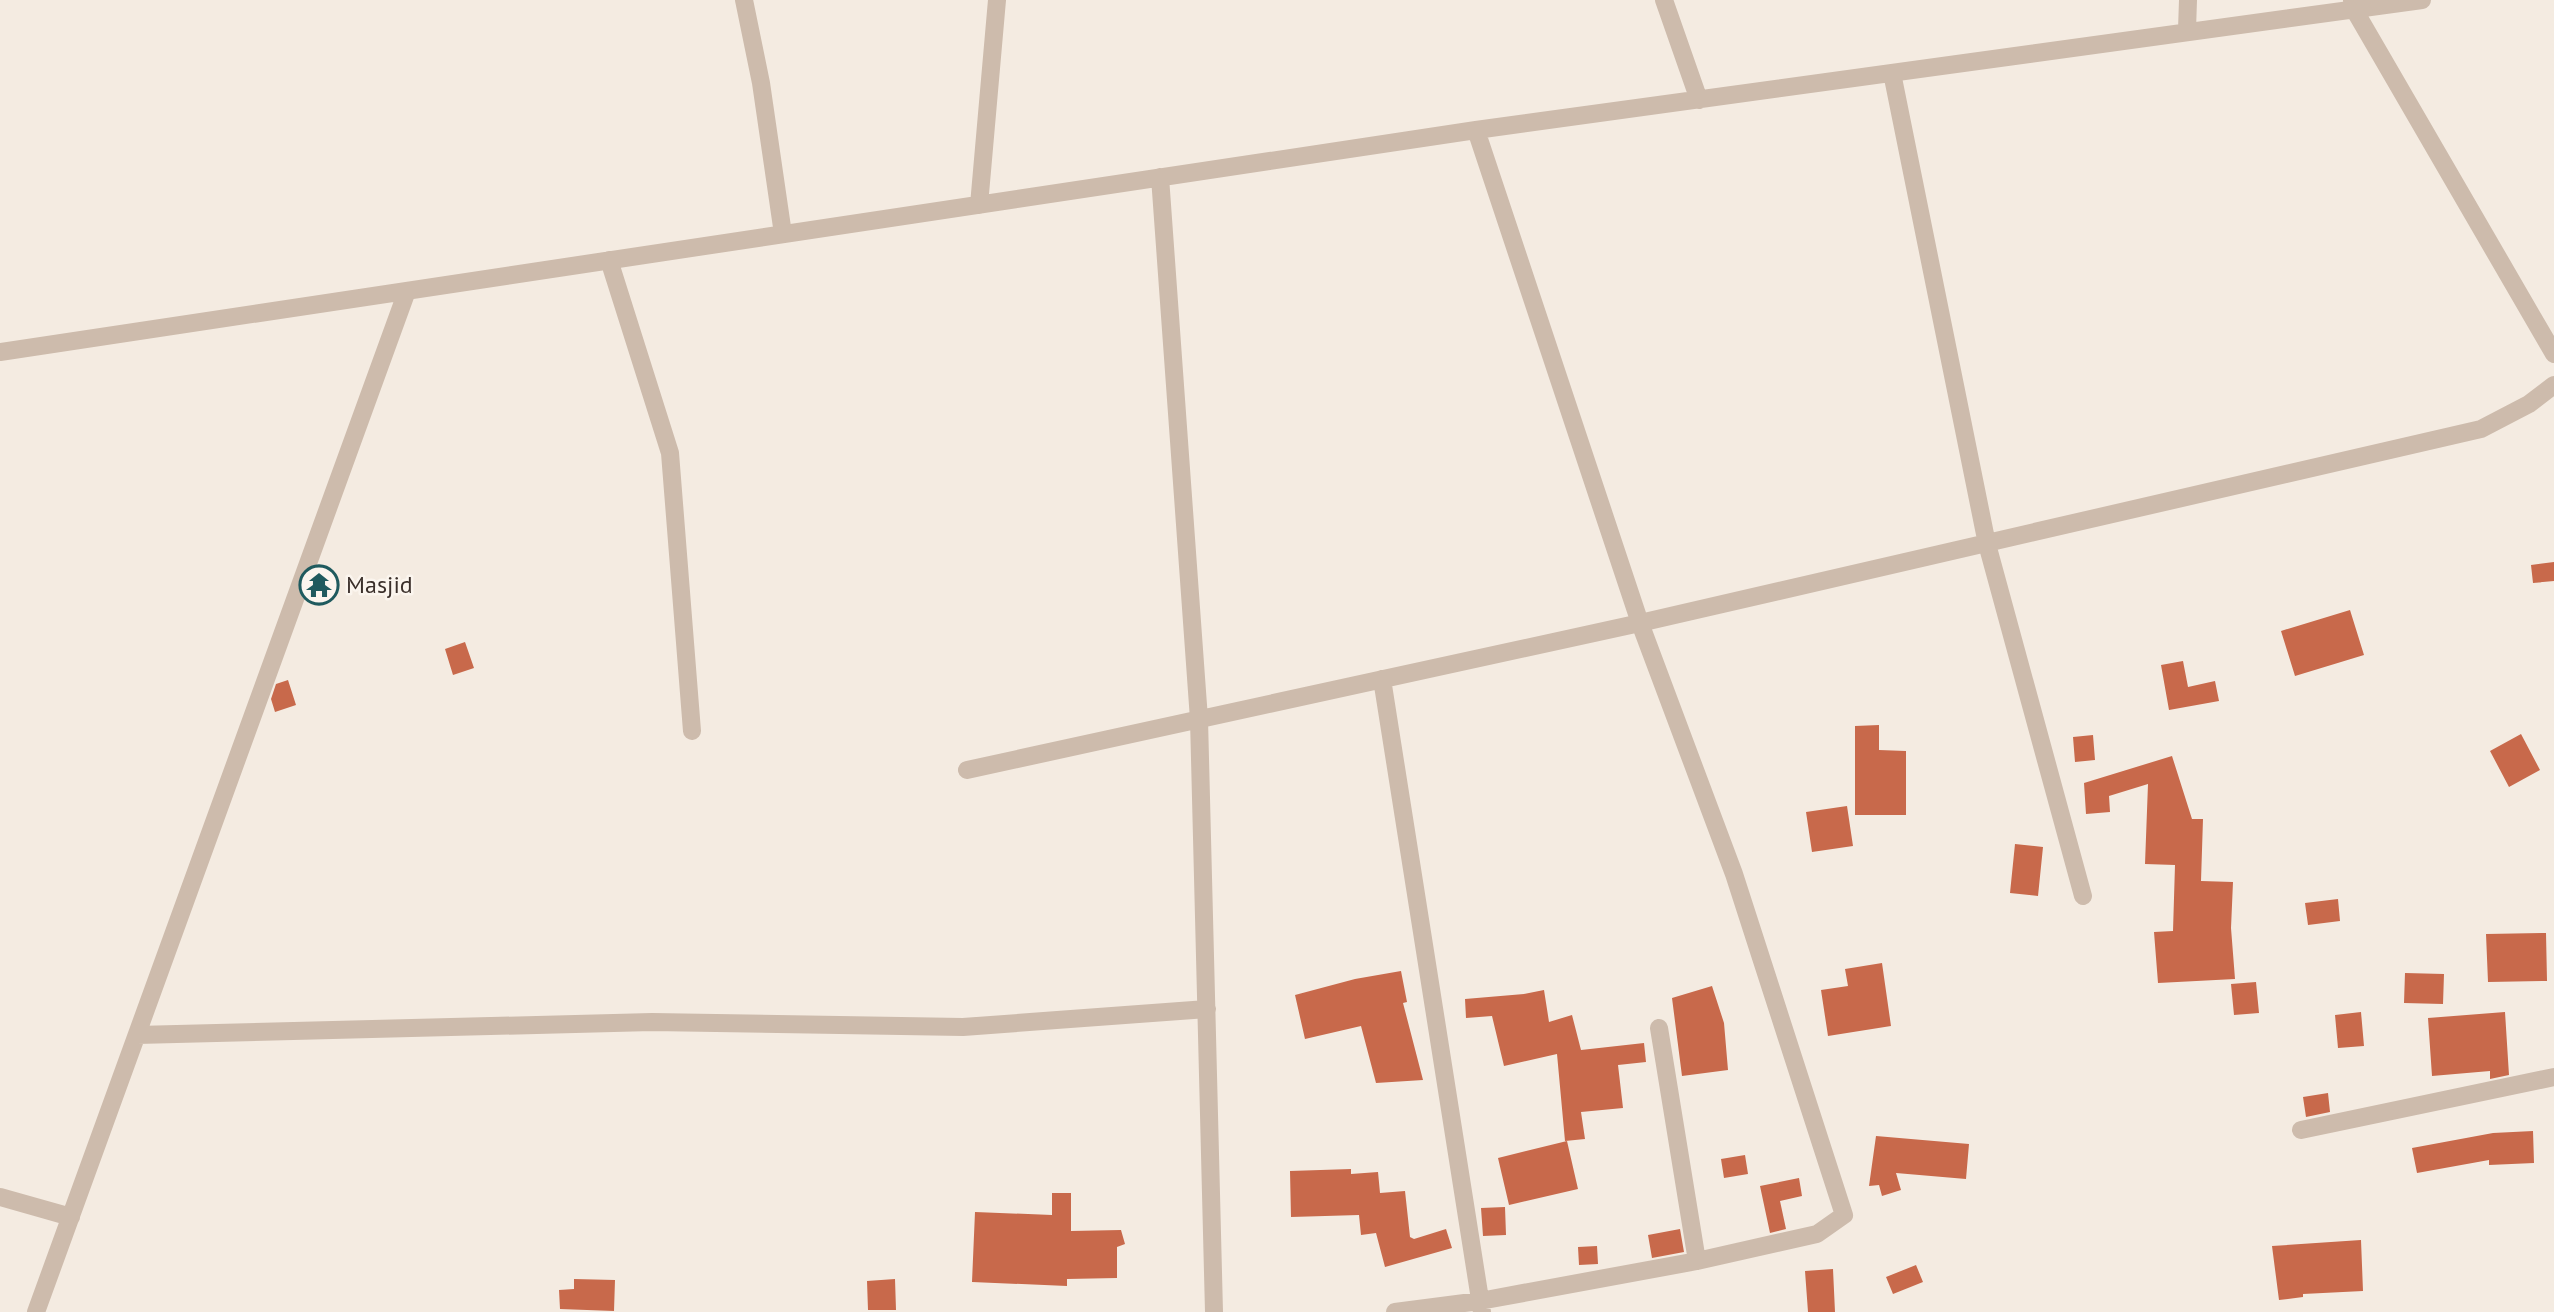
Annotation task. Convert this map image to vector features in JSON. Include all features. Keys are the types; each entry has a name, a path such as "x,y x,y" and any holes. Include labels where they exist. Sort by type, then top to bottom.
{"street":[{"path":"744,0 761,83 783,234"},
{"path":"979,205 998,0"},
{"path":"1664,0 1699,100"},
{"path":"2187,30 2189,0"},
{"path":"0,352 1476,130 1892,73 2353,5 2422,0"},
{"path":"2353,5 2554,354"},
{"path":"1892,73 1987,544 2083,896"},
{"path":"1395,1312 1481,1307 1697,1261 1817,1234 1844,1215 1734,873 1640,623 1476,130"},
{"path":"1160,177 1199,719 1214,1312"},
{"path":"610,260 670,453 692,731"},
{"path":"36,1312 407,291"},
{"path":"967,770 1640,623 2481,429 2529,404 2554,384"},
{"path":"1382,679 1481,1307"},
{"path":"137,1035 652,1022 963,1027 1207,1009"},
{"path":"1659,1028 1697,1261"},
{"path":"2301,1130 2554,1077"},
{"path":"0,1197 71,1217"}],"building":[{"path":"2554,562 2554,581 2533,583 2531,565"},
{"path":"2350,610 2364,655 2295,676 2281,631"},
{"path":"465,642 474,668 453,675 445,649"},
{"path":"2183,661 2188,687 2215,681 2219,701 2169,710 2161,665"},
{"path":"288,680 296,705 275,712 271,699 276,684"},
{"path":"1879,725 1879,750 1906,751 1906,815 1855,815 1855,726"},
{"path":"2521,734 2540,770 2509,787 2490,751"},
{"path":"2093,735 2095,760 2075,762 2073,737"},
{"path":"2172,756 2192,819 2203,819 2201,881 2233,882 2231,928 2235,979 2158,983 2154,932 2173,931 2175,865 2145,864 2148,784 2109,796 2110,812 2086,814 2084,783"},
{"path":"1847,806 1853,846 1812,852 1806,812"},
{"path":"2015,844 2043,847 2038,896 2010,893"},
{"path":"2338,899 2340,921 2308,925 2305,903"},
{"path":"2546,933 2547,981 2488,982 2486,934"},
{"path":"1882,963 1891,1026 1828,1036 1821,990 1848,986 1845,969"},
{"path":"1401,971 1407,1002 1403,1003 1423,1080 1376,1083 1361,1026 1305,1039 1295,995 1355,979"},
{"path":"2405,973 2444,974 2443,1004 2404,1003"},
{"path":"2256,982 2259,1013 2234,1015 2231,984"},
{"path":"1712,986 1724,1023 1728,1070 1682,1076 1672,998"},
{"path":"1544,990 1549,1022 1572,1015 1581,1050 1644,1043 1646,1062 1618,1065 1623,1108 1581,1112 1585,1139 1565,1141 1557,1054 1504,1066 1492,1016 1466,1018 1465,999"},
{"path":"2361,1012 2364,1046 2338,1048 2335,1015"},
{"path":"2505,1012 2509,1075 2490,1079 2490,1071 2432,1076 2428,1018"},
{"path":"2328,1093 2330,1112 2306,1117 2303,1097"},
{"path":"2533,1131 2534,1163 2489,1165 2489,1160 2417,1173 2412,1148 2493,1133"},
{"path":"1876,1136 1969,1144 1966,1179 1896,1173 1901,1190 1882,1196 1879,1185 1869,1186"},
{"path":"1567,1141 1578,1189 1509,1205 1498,1158"},
{"path":"1745,1155 1748,1174 1724,1178 1721,1159"},
{"path":"1351,1169 1351,1174 1378,1172 1380,1193 1405,1191 1410,1237 1414,1239 1446,1229 1452,1248 1385,1267 1376,1233 1361,1235 1359,1215 1291,1217 1290,1171"},
{"path":"1799,1178 1802,1196 1780,1201 1786,1229 1770,1233 1760,1186"},
{"path":"1052,1193 1071,1193 1071,1231 1121,1230 1125,1244 1117,1247 1117,1278 1067,1279 1067,1286 972,1282 975,1212 1052,1215"},
{"path":"1505,1207 1506,1235 1483,1236 1481,1208"},
{"path":"1680,1229 1684,1252 1652,1258 1648,1235"},
{"path":"2361,1240 2363,1291 2303,1294 2303,1297 2279,1300 2272,1246"},
{"path":"1597,1246 1598,1264 1579,1265 1578,1247"},
{"path":"1916,1265 1923,1282 1893,1294 1886,1277"},
{"path":"1833,1269 1835,1312 1808,1312 1805,1271"},
{"path":"574,1279 615,1280 614,1311 560,1309 559,1290 574,1289"},
{"path":"895,1279 896,1310 868,1310 867,1281"}],"place":[{"name":"Masjid","path":"319,585"}]}
